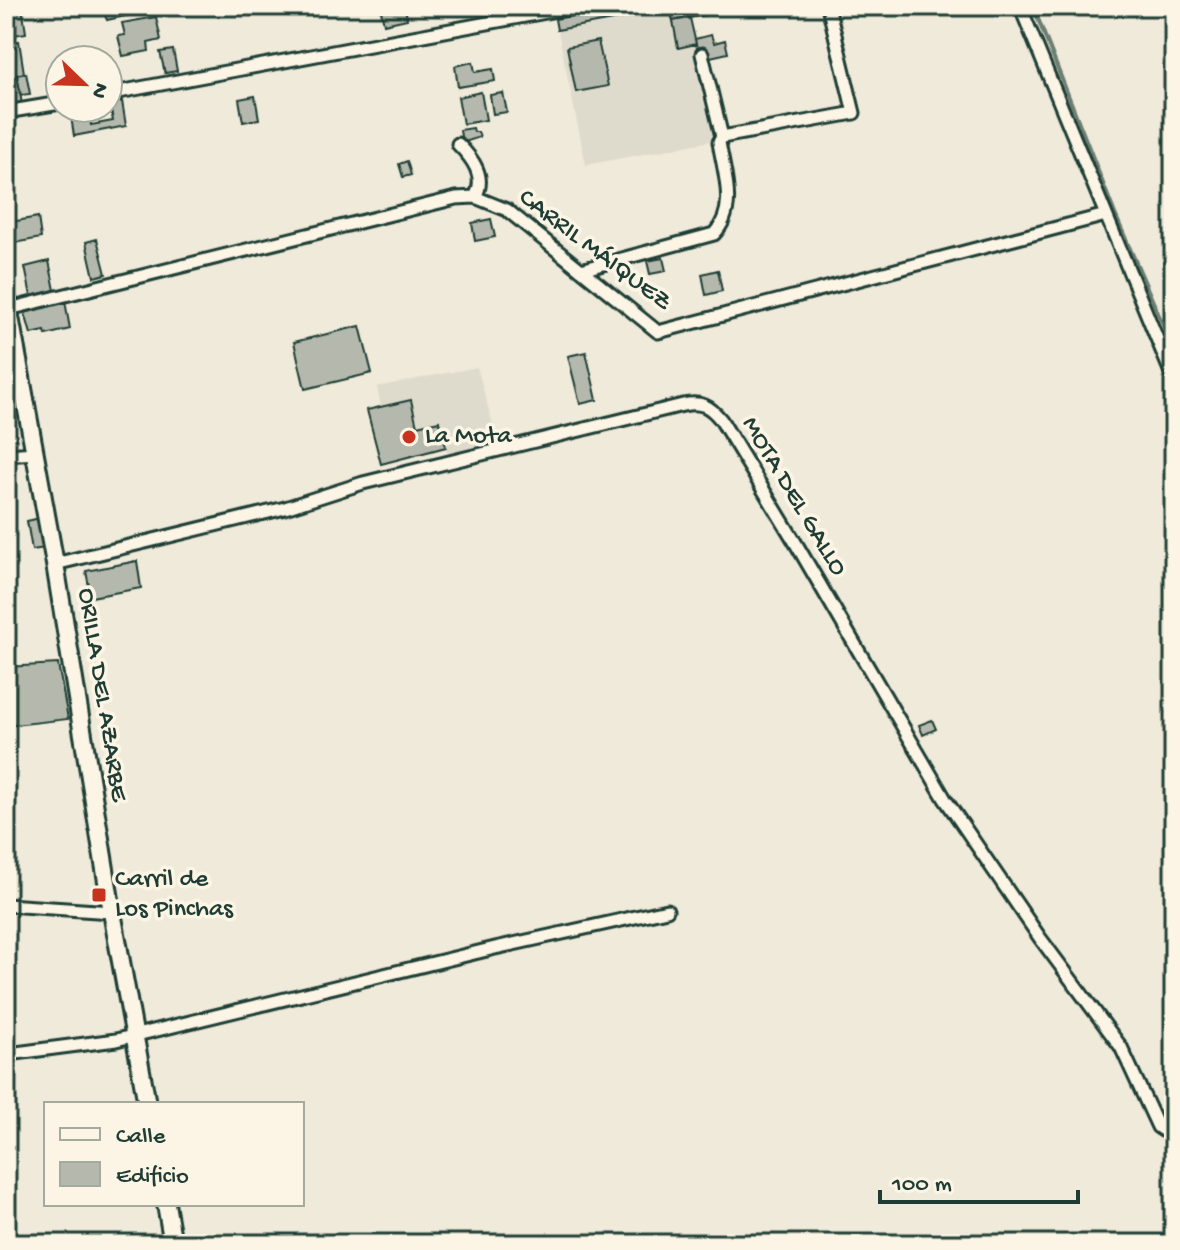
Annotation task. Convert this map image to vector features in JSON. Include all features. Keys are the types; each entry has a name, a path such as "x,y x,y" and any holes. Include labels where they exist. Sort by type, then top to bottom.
{"main road":[{"name":"ORILLA DEL AZARBE","path":"8,302 147,1102"},
{"path":"166,1206 173,1244"}],"street":[{"path":"124,91 578,6"},
{"path":"722,137 854,113 828,6"},
{"path":"1020,6 1053,65 1093,164 1106,215 1171,365 1174,380"},
{"path":"581,270 714,234 726,222 729,204 719,142 722,137 702,54"},
{"path":"6,112 44,106"},
{"path":"458,144 478,171 480,182 475,197"},
{"name":"CARRIL MÁIQUEZ","path":"8,302 456,198 475,197 507,210 658,332 1106,215"},
{"name":"MOTA DEL GALLO","path":"55,564 285,508 363,483 695,402 713,409 787,528 945,799 1040,938 1121,1047 1158,1127 1167,1133 1174,1133"},
{"path":"6,455 35,453"},
{"path":"6,905 112,912"},
{"path":"16,1053 116,1040 495,948 667,910"}],"shaded area":[{"path":"617,6 669,6 678,47 696,44 714,117 711,141 586,165 555,17"},
{"path":"477,367 498,443 448,455 439,421 417,426 411,400 381,406 377,387"}],"building":[{"path":"22,6 26,33 14,35 15,42 6,43 6,8"},
{"path":"101,6 177,6 177,7 107,20"},
{"path":"380,6 405,6 407,19 384,24"},
{"path":"638,6 640,15 557,30 555,19"},
{"path":"669,6 687,6 689,17 673,21"},
{"path":"687,6 704,6 706,15 689,18"},
{"path":"156,17 161,40 148,43 149,51 124,56 124,44 120,44 118,36 125,35 122,23"},
{"path":"690,18 696,44 678,48 673,21"},
{"path":"711,35 714,43 725,40 728,53 706,58 698,53 695,39"},
{"path":"19,41 24,73 6,77 6,43"},
{"path":"598,41 608,86 576,92 567,47"},
{"path":"173,50 177,71 165,73 160,52"},
{"path":"473,62 475,72 493,69 495,81 458,87 455,66"},
{"path":"26,73 30,94 21,95 17,75"},
{"path":"17,75 22,105 6,108 6,77"},
{"path":"481,92 486,120 463,124 458,97"},
{"path":"503,93 507,112 493,114 490,95"},
{"path":"255,96 259,119 243,122 239,99"},
{"path":"124,114 126,126 74,136 72,124 124,124"},
{"path":"473,128 480,137 462,143 460,130"},
{"path":"407,161 411,175 403,177 399,164"},
{"path":"38,217 41,238 14,243 11,222"},
{"path":"491,219 495,237 475,241 472,223"},
{"path":"97,239 106,274 94,277 86,242"},
{"path":"663,258 666,271 650,274 647,261"},
{"path":"49,261 55,290 31,296 25,267"},
{"path":"718,270 722,291 706,295 702,274"},
{"path":"65,301 70,329 46,335 45,331 31,334 25,313"},
{"path":"360,326 372,373 305,389 294,342"},
{"path":"586,352 597,400 580,404 568,356"},
{"name":"La Mota","path":"411,400 417,426 439,421 446,447 381,464 367,410"},
{"path":"40,518 45,548 32,550 27,521"},
{"path":"137,561 141,588 91,597 86,571"},
{"path":"58,664 68,719 6,726 6,667"},
{"path":"932,720 936,729 923,735 919,725"},
{"path":"1174,1097 1174,1129 1171,1130 1163,1100"}],"waterway":[{"path":"1033,6 1115,214 1174,350"}],"place":[{"name":"La Mota","path":"409,437"},
{"name":"Carril de Los Pinchas","path":"99,895"}]}
